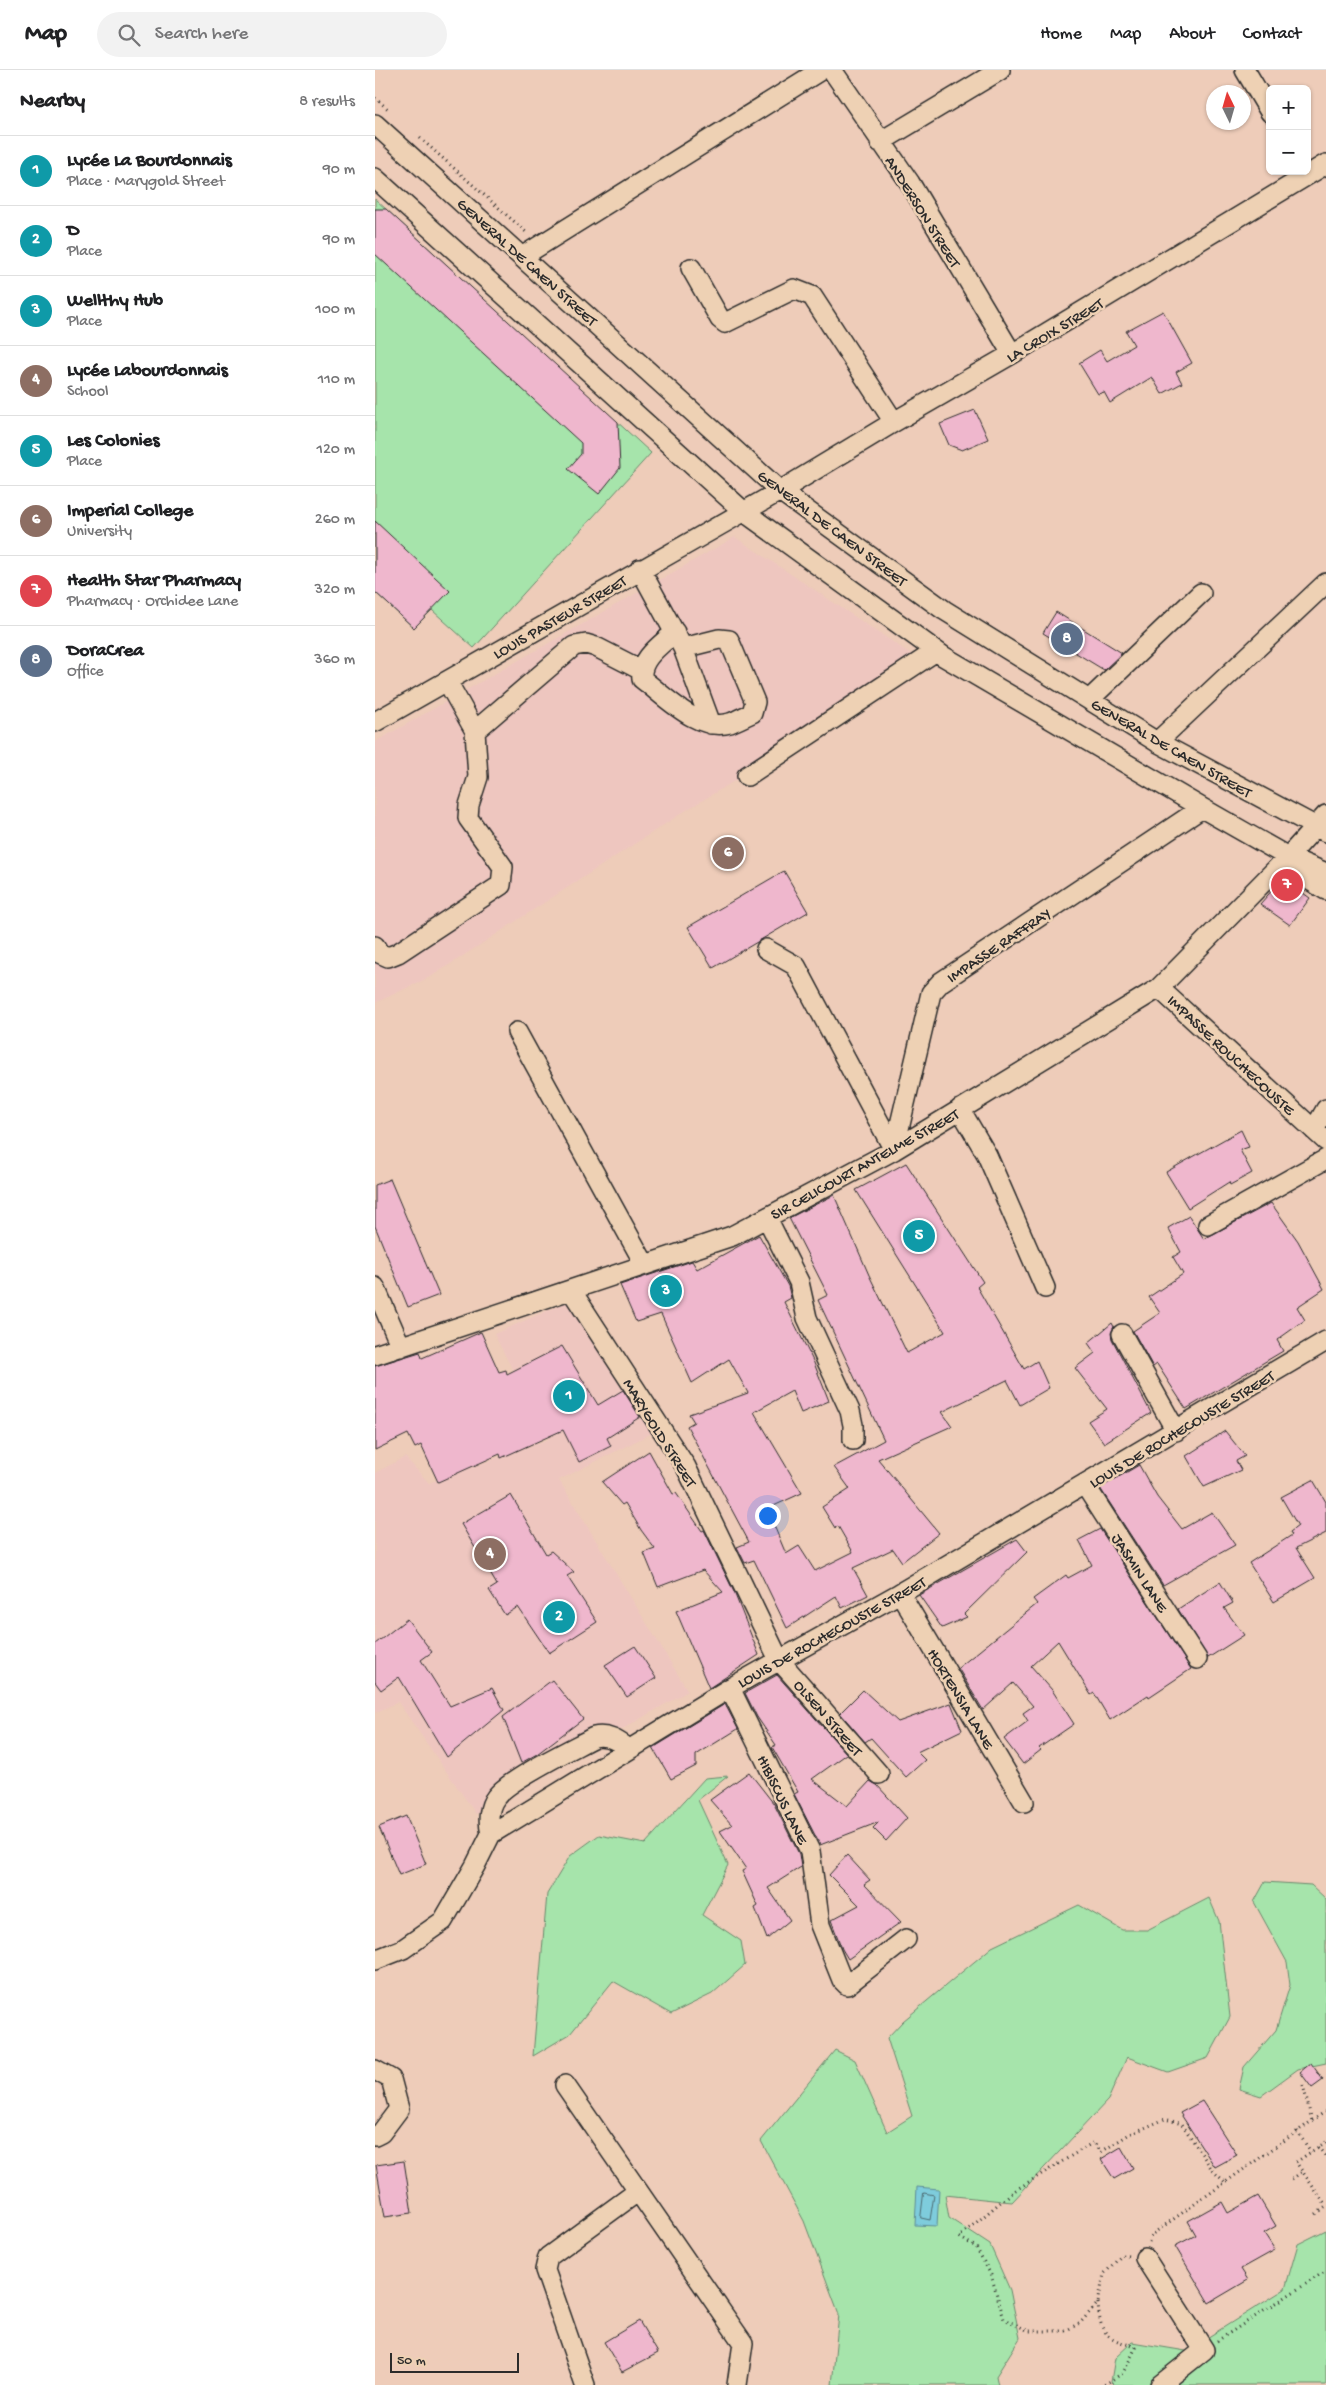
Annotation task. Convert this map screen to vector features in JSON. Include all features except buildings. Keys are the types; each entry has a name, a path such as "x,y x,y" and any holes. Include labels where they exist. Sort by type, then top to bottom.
{"street":[{"path":"523,256 821,70"},
{"name":"ANDERSON STREET","path":"832,70 910,184 1012,354"},
{"path":"880,142 1000,70"},
{"path":"1245,70 1266,105"},
{"name":"GENERAL DE CAEN STREET","path":"375,124 523,256 780,491 944,610 1157,742 1322,825"},
{"name":"LA CROIX STREET","path":"1311,171 1326,164"},
{"name":"LA CROIX STREET","path":"780,491 893,422 1012,354 1303,175"},
{"path":"375,178 743,511 936,652 1202,808 1284,860 1326,890"},
{"path":"691,268 720,319 725,323 794,289 812,296 893,422"},
{"name":"LOUIS PASTEUR STREET","path":"375,722 640,569 780,491"},
{"path":"640,569 679,640 711,724"},
{"path":"1157,742 1326,582"},
{"path":"1089,700 1201,593"},
{"path":"679,640 729,640 755,702 752,713 729,723 711,724 698,720 642,679 641,670 643,663 679,640"},
{"path":"475,731 574,646 586,644 596,647 641,670"},
{"path":"747,776 936,652"},
{"path":"375,946 379,953 388,957 398,953 501,886 503,867 468,818 469,805 478,777 475,731 447,681"},
{"name":"IMPASSE RAFFRAY","path":"894,1150 931,994 941,982 1202,808"},
{"name":"SIR CELICOURT ANTELME STREET","path":"375,1355 732,1236 894,1150 1159,988 1284,860 1322,825"},
{"path":"1284,860 1326,873"},
{"path":"766,949 796,966 894,1150"},
{"name":"IMPASSE ROUCHECOUSTE","path":"1159,988 1320,1135"},
{"path":"517,1032 645,1265"},
{"path":"960,1109 987,1155 1045,1288"},
{"path":"1320,1135 1326,1109"},
{"path":"1208,1225 1326,1160"},
{"path":"767,1218 799,1282 807,1318 850,1411 853,1440"},
{"path":"375,1287 401,1347"},
{"name":"MARYGOLD STREET","path":"571,1290 686,1467 779,1660"},
{"path":"1122,1334 1176,1431"},
{"name":"LOUIS DE ROCHECOUSTE STREET","path":"491,1834 730,1688 900,1593 1326,1341"},
{"name":"JASMIN LANE","path":"1085,1485 1197,1658"},
{"name":"HORTENSIA LANE","path":"900,1593 1024,1802"},
{"name":"OLSEN STREET","path":"779,1660 879,1774"},
{"name":"HIBISCUS LANE","path":"730,1688 810,1851 820,1924 841,1980 847,1985 906,1939"},
{"path":"375,1960 403,1949 443,1921 491,1834 489,1816 495,1797 511,1783 594,1737 601,1736 616,1740 629,1749"},
{"path":"375,2070 391,2079 399,2109 381,2133 375,2136"},
{"path":"565,2085 743,2343 737,2385"},
{"path":"585,2385 545,2270 548,2256 637,2192"},
{"path":"1145,2258 1204,2350 1160,2385"}],"path":[{"path":"375,98 389,111"},
{"path":"418,137 541,245"},
{"path":"1303,2085 1312,2121"},
{"path":"1104,2385 1123,2373 1136,2347 1114,2341 1100,2325 1098,2303 1104,2274 1122,2256 1145,2258 1151,2234 1326,2111"},
{"path":"1098,2303 1080,2323 1065,2331 1029,2331 1004,2320 991,2275 976,2248 959,2237 1015,2191 1094,2142 1101,2152 1128,2135 1165,2119 1182,2124 1213,2171 1225,2182"},
{"path":"1297,2131 1311,2152"},
{"path":"1316,2214 1326,2207 1296,2162 1326,2142"},
{"path":"1319,2147 1326,2158"},
{"path":"1292,2179 1303,2172"},
{"path":"1204,2350 1326,2272"}],"shaded area":[{"path":"735,537 929,666 895,684 688,809 432,976 375,1003 375,742"},
{"path":"572,1300 658,1430 559,1480 688,1691 476,1814 398,1702 375,1713 375,1473 405,1457 429,1483 549,1439 494,1334"}],"green space":[{"path":"375,199 651,453 474,648 432,610 414,628 375,592"},
{"path":"728,1776 698,1800 728,1865 702,1915 741,1941 745,1965 712,1994 671,2014 613,1981 570,2034 533,2056 547,1894 570,1856 599,1835 645,1844 705,1778"},
{"path":"1265,1882 1311,1885 1326,1899 1326,2063 1298,2069 1261,2096 1239,2089 1244,2067 1276,2030 1290,1985 1287,1962 1254,1902"},
{"path":"1209,1898 1219,1921 1230,2017 1208,2058 1168,2072 1127,2057 1108,2100 1012,2202 945,2195 949,2218 990,2245 1010,2290 1020,2338 996,2376 998,2385 832,2385 839,2314 804,2221 761,2141 835,2050 855,2060 887,2132 912,2116 887,2038 903,2021 992,1947 1079,1905 1122,1930 1147,1930"},
{"path":"1326,2230 1326,2385 1115,2385 1111,2381 1115,2358 1132,2342 1186,2351 1285,2289 1298,2244"}],"water":[{"path":"917,2187 939,2189 937,2226 915,2225"}],"place":[{"name":"DoraCrea","path":"1067,639"},
{"name":"Imperial College","path":"728,853"},
{"name":"Health Star Pharmacy","path":"1287,885"},
{"name":"Les Colonies","path":"919,1236"},
{"name":"Wellthy Hub","path":"666,1291"},
{"name":"Lycée La Bourdonnais","path":"569,1396"},
{"name":"Lycée Labourdonnais","path":"490,1554"},
{"name":"D","path":"559,1617"}]}
